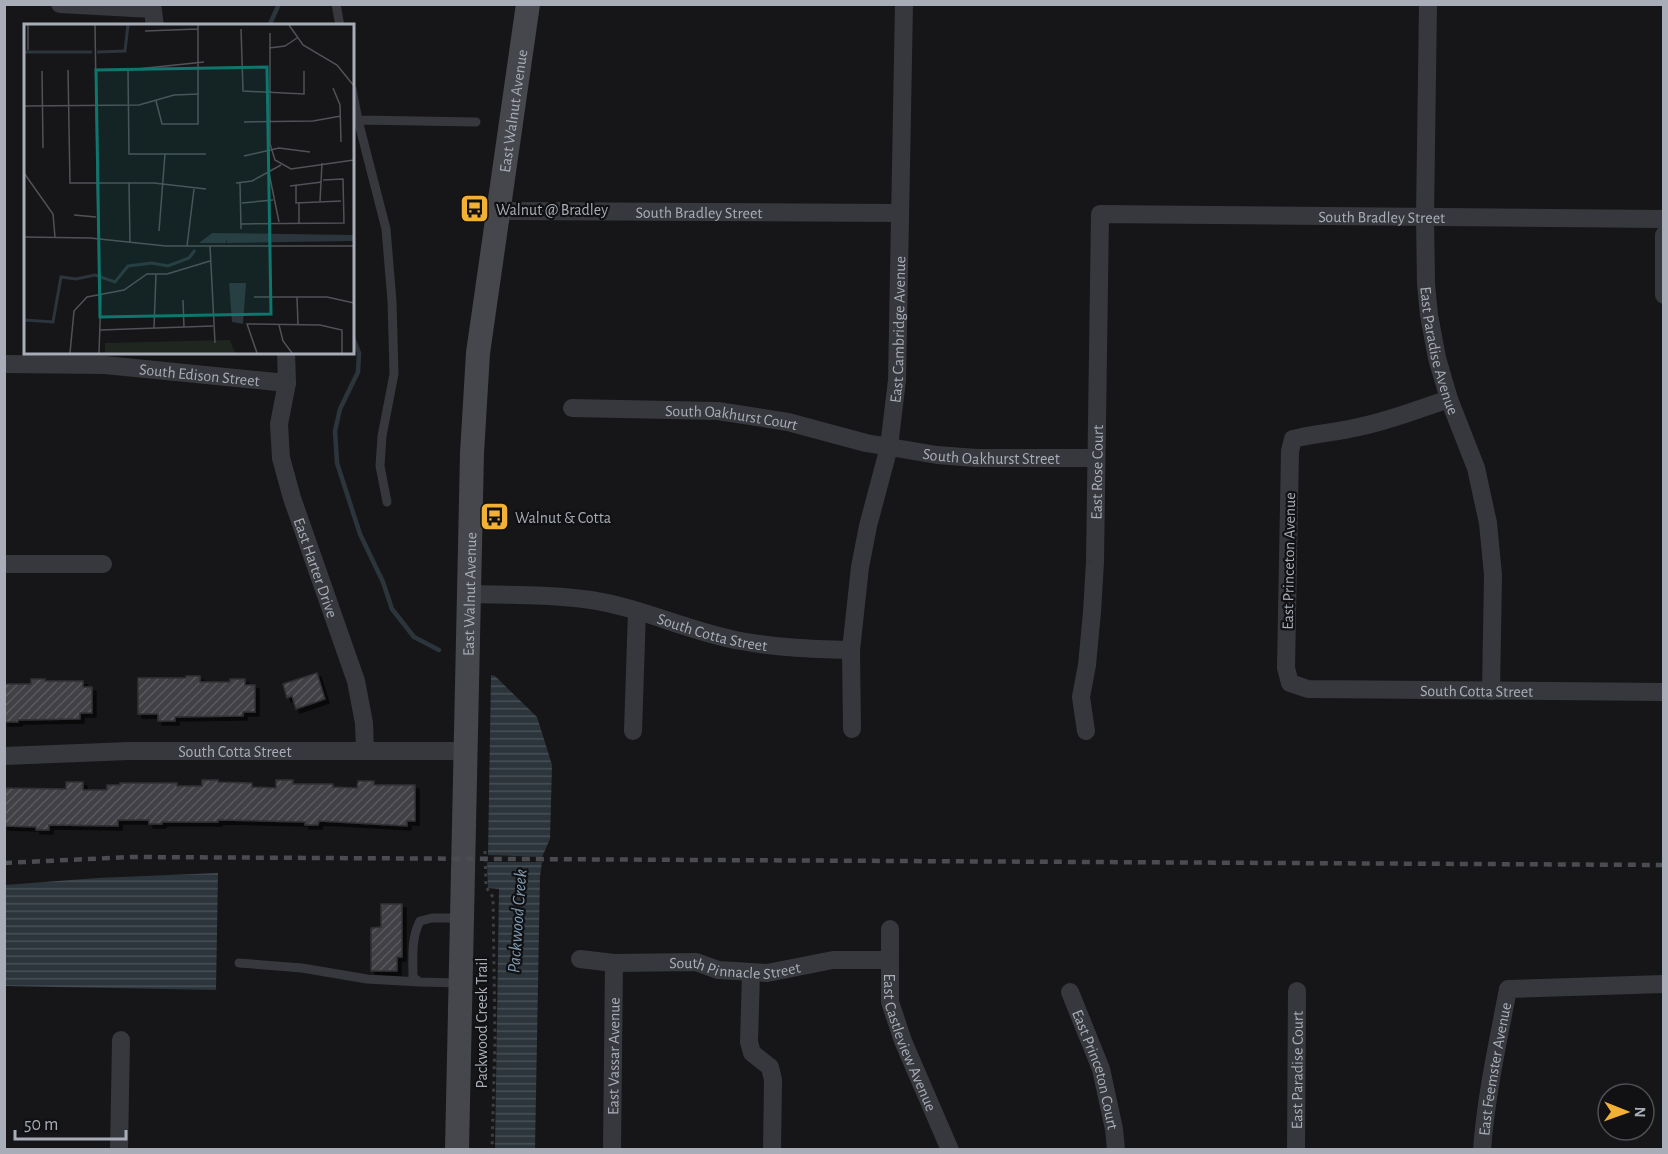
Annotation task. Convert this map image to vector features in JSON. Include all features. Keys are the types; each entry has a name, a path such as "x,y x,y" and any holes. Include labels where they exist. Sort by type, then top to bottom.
{"main road":[{"name":"East Walnut Avenue","path":"457,1149 468,594 472,453 478,353 528,4"}],"street":[{"path":"60,4 153,13"},
{"name":"East Cambridge Avenue","path":"852,729 851,650 860,567 868,526 889,447 897,380 904,4"},
{"name":"East Paradise Avenue","path":"1428,4 1426,284 1437,358 1449,399 1476,468 1488,523 1493,574 1491,691"},
{"name":"South Bradley Street","path":"498,211 899,213"},
{"name":"South Bradley Street","path":"1100,214 1664,219"},
{"name":"East Rose Court","path":"1086,731 1081,697 1087,665 1095,562 1100,214"},
{"path":"1664,235 1664,294"},
{"name":"East Harter Drive","path":"286,354 287,383 279,424 279,449 283,468 356,681 364,723 365,750"},
{"name":"South Edison Street","path":"4,364 105,365 287,383"},
{"name":"East Princeton Avenue","path":"1290,683 1286,668 1290,452 1293,439 1351,429 1403,415 1449,399"},
{"name":"South Oakhurst Court","path":"572,408 718,411 788,422 889,447"},
{"name":"South Oakhurst Street","path":"889,447 937,455 976,458 1095,458"},
{"path":"4,564 104,564"},
{"name":"South Cotta Street","path":"468,594 555,596 592,601 637,610 694,630 742,642 791,648 851,650"},
{"path":"633,731 637,610"},
{"name":"South Cotta Street","path":"1290,683 1308,689 1664,692"},
{"name":"South Cotta Street","path":"4,756 129,751 465,751"},
{"name":"East Castleview Avenue","path":"890,929 890,1002 903,1041 950,1149"},
{"name":"South Pinnacle Street","path":"580,959 614,963 696,962 718,970 751,973 767,973 834,960 890,960"},
{"name":"East Vassar Avenue","path":"612,1149 614,963"},
{"path":"751,973 749,1042 752,1053 770,1067 773,1080 772,1149"},
{"name":"East Feemster Avenue","path":"1482,1149 1492,1067 1508,989 1664,984"},
{"name":"East Paradise Court","path":"1296,1149 1297,991"},
{"name":"East Princeton Court","path":"1070,992 1101,1069 1116,1149"},
{"path":"119,1149 121,1040"}],"lane":[{"path":"336,4 340,24"},
{"path":"333,24 338,15"},
{"path":"354,99 386,229 392,301 394,374 382,436 380,466 387,502"},
{"path":"358,120 476,122"},
{"path":"419,982 413,977 413,959 414,932 420,921 432,918 461,918"},
{"path":"239,963 302,968 367,979 460,983"}],"path":[{"name":"Packwood Creek Trail","path":"485,850 486,887 493,897 495,1038 492,1149"}],"water":[{"path":"491,675 495,676 537,717 552,765 550,839 542,857 488,855"},
{"path":"487,862 542,862 535,1149 495,1149 499,889 488,888"},
{"path":"218,873 216,990 5,986 5,885 97,878"}],"building":[{"path":"317,673 325,699 296,709 292,696 287,698 283,684"},
{"path":"186,676 200,676 200,682 230,682 230,679 245,679 245,685 255,685 255,712 243,712 243,716 175,717 175,721 158,721 158,714 138,714 138,678 186,678"},
{"path":"31,679 83,681 83,687 92,687 92,713 80,713 80,719 4,722 4,684 31,684"},
{"path":"202,780 252,783 252,787 276,788 276,780 293,780 293,784 333,784 333,787 357,788 358,781 374,781 374,785 415,785 415,821 407,821 407,826 319,821 318,825 305,825 305,822 218,820 218,822 149,824 149,820 118,820 118,826 49,825 49,830 36,830 36,827 4,826 4,788 66,789 66,782 83,782 83,790 107,790 107,785 120,785 120,783 177,783 177,786 202,786"},
{"path":"381,904 402,904 402,957 397,957 397,971 371,971 371,928 381,927"}],"waterway":[{"name":"Packwood Creek","path":"270,24 279,4"},
{"name":"Packwood Creek","path":"354,340 359,353 358,372 340,409 335,431 337,463 360,534 383,582 392,609 414,637 439,650"}],"railway":[{"path":"4,863 131,857 1664,865"}],"place":[{"name":"Walnut @ Bradley","path":"475,209"},
{"name":"Walnut & Cotta","path":"494,517"}]}
